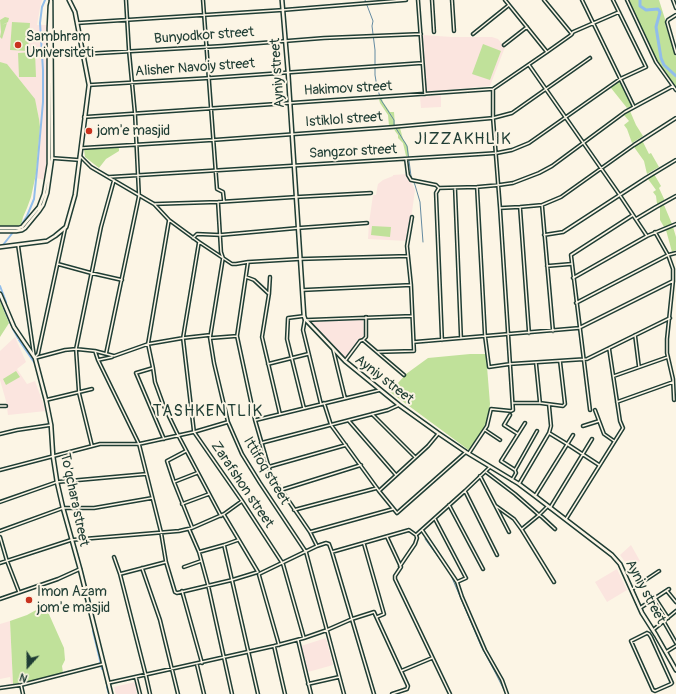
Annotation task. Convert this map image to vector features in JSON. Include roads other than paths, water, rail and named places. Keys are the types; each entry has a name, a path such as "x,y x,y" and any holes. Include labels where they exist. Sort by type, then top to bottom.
{"street":[{"path":"0,230 22,230 39,211 43,205 47,193 50,158 51,0"},
{"path":"35,358 38,354 66,227 75,195 89,85 78,23 75,12 69,0"},
{"path":"106,354 139,196 137,144 126,0"},
{"path":"203,0 210,78 217,189 223,192 224,201"},
{"name":"Ayniy street","path":"282,0 305,319 345,361 399,405 468,453 519,484 612,555 620,564 640,608 676,670"},
{"path":"78,23 128,21 406,0"},
{"path":"418,0 425,94"},
{"path":"432,0 434,32"},
{"path":"452,0 454,31"},
{"path":"505,0 547,52"},
{"path":"544,0 572,34"},
{"path":"582,0 634,107"},
{"path":"613,0 619,12"},
{"path":"627,0 656,62 676,90"},
{"path":"673,0 676,8"},
{"path":"472,34 509,5"},
{"name":"Hakimov street","path":"84,117 493,89 529,65 573,32 619,12"},
{"name":"Sangzor street","path":"109,177 497,153 512,150 529,143 620,79 646,67 619,12"},
{"path":"676,15 666,22 676,53"},
{"path":"504,45 527,27"},
{"name":"Bunyodkor street","path":"83,54 207,47 286,40 421,34"},
{"name":"Istiklol street","path":"80,148 393,127 494,118 512,113 590,58"},
{"name":"Alisher Navoiy street","path":"89,85 422,63"},
{"path":"529,65 647,236"},
{"path":"406,159 408,175 411,180 436,185 439,188 513,183 539,173 552,166 625,112 673,86"},
{"path":"324,403 331,425 379,491 397,513 468,453 488,426 491,409 513,410 493,89"},
{"path":"500,208 542,205 561,197 634,145 676,118"},
{"path":"50,158 80,158 91,167 154,204 169,220 232,264 300,259 408,256"},
{"path":"544,235 563,232 619,194 676,160"},
{"path":"92,446 79,392 76,349 101,226 114,180"},
{"path":"477,186 485,336 489,367 510,364 587,359 670,318"},
{"path":"439,188 436,193 442,340"},
{"path":"455,188 461,338"},
{"path":"154,204 218,202 296,196 371,193"},
{"path":"636,219 676,196"},
{"name":"Ittifoq street","path":"218,202 221,252 223,258 210,338 214,363 228,422 242,454 306,552 344,694"},
{"path":"542,205 553,331"},
{"path":"520,207 529,333"},
{"path":"590,410 571,254 633,215"},
{"path":"377,352 414,351 411,285 407,246 412,217"},
{"path":"169,220 148,344 154,382 178,435 221,516"},
{"path":"193,238 197,234 220,235 367,223"},
{"path":"573,278 647,236 676,224"},
{"path":"0,247 47,241 66,227"},
{"path":"655,232 668,255 673,268 670,318 667,339 674,400"},
{"name":"Zarafshon street","path":"199,242 183,338 194,432 242,501 283,564 304,638"},
{"path":"18,244 35,358"},
{"path":"576,303 676,252"},
{"path":"248,262 237,336 255,420 271,475 318,546"},
{"path":"58,264 122,280"},
{"path":"547,266 572,264"},
{"path":"270,276 269,294 262,337 280,414"},
{"path":"246,277 254,280 269,294"},
{"path":"414,342 580,328 673,281"},
{"path":"302,290 411,285"},
{"name":"To'qchara street","path":"0,294 14,326 35,358 51,426 53,456 57,482 71,540 80,569 110,694"},
{"path":"304,408 286,339 288,318 305,319 412,316"},
{"path":"345,361 360,341 366,337 366,317"},
{"path":"305,319 303,330 321,404"},
{"path":"98,360 148,344 210,335"},
{"path":"210,338 237,336"},
{"path":"635,336 639,367"},
{"path":"363,340 404,375"},
{"path":"333,348 345,398"},
{"path":"566,519 623,428 620,421 609,348"},
{"path":"35,358 65,350 76,349 95,351 114,356"},
{"path":"95,351 138,444 161,532 166,562 174,592 182,592 259,573 283,564 327,543 332,552 374,694"},
{"path":"268,364 308,354"},
{"path":"614,376 668,357"},
{"path":"513,403 540,403 563,406 565,404 560,361"},
{"path":"536,363 540,403"},
{"path":"153,368 136,373 164,439"},
{"path":"617,402 673,382"},
{"path":"46,400 92,389"},
{"path":"255,420 380,390"},
{"path":"519,484 549,433 551,426 549,404"},
{"path":"261,443 392,409 399,405"},
{"path":"0,406 6,406"},
{"path":"595,410 604,434 614,442"},
{"path":"372,414 415,457"},
{"path":"510,415 504,425 518,434"},
{"path":"348,421 396,475"},
{"path":"583,426 599,421"},
{"path":"0,470 100,444 138,444 194,432 228,422"},
{"path":"515,470 501,461 525,423"},
{"path":"0,434 17,430 51,426"},
{"path":"485,430 500,440"},
{"path":"512,480 516,473 515,470 537,431"},
{"path":"379,491 428,446 438,433"},
{"path":"549,433 599,465"},
{"path":"535,496 573,435"},
{"path":"522,530 549,507 592,439"},
{"path":"268,467 346,445"},
{"path":"186,451 167,461 192,528"},
{"path":"281,490 361,466"},
{"path":"416,535 491,466"},
{"path":"486,472 515,494 555,529"},
{"path":"174,482 197,473"},
{"path":"0,502 57,482 146,474"},
{"path":"480,476 509,532"},
{"path":"294,510 377,488"},
{"path":"465,491 497,555"},
{"path":"182,504 210,494"},
{"path":"0,531 63,508 94,508 152,498"},
{"path":"0,564 71,540 189,529 221,516 242,501"},
{"path":"449,505 482,569"},
{"path":"496,506 514,519 554,582"},
{"path":"310,532 393,509"},
{"path":"224,514 238,540 259,573 279,645"},
{"path":"434,518 466,578 458,582"},
{"path":"189,529 199,552 208,586 232,694"},
{"path":"332,552 409,530 416,535"},
{"path":"422,530 458,582 462,597 485,650 502,680 507,694"},
{"path":"416,535 417,538 415,544 400,566 401,568 395,576 395,579 450,694"},
{"path":"0,537 7,561 19,592"},
{"path":"387,537 400,566"},
{"path":"199,552 238,540"},
{"path":"364,544 384,614 377,617"},
{"path":"224,545 258,694"},
{"path":"114,557 120,574 150,694"},
{"path":"184,567 201,561"},
{"path":"120,574 166,562"},
{"path":"142,568 160,620 178,694"},
{"path":"0,598 58,579 80,569"},
{"path":"632,590 659,572"},
{"path":"640,608 669,589"},
{"path":"667,590 676,602"},
{"path":"182,592 202,663"},
{"path":"655,598 668,618"},
{"path":"653,630 676,611"},
{"path":"108,683 146,676 298,640 374,612 408,688 392,694"},
{"path":"663,622 676,643"},
{"path":"647,633 651,638 672,683 655,691 653,690 631,641 647,633"},
{"path":"651,638 656,635"},
{"path":"298,640 311,694"},
{"path":"274,646 285,694"},
{"path":"666,652 676,646"},
{"path":"401,671 432,658"},
{"path":"0,688 21,685 103,664"},
{"path":"197,664 204,694"},
{"path":"308,684 339,677"},
{"path":"136,678 140,694"},
{"path":"21,685 23,694"}],"waterway":[{"path":"22,224 34,199 37,170 43,102 43,70 40,23 42,7 45,0"},
{"path":"365,0 373,21 372,26 377,87 381,100 394,120 394,125 407,146 411,176 420,202 423,242"},
{"path":"640,0 640,6 646,10 658,9 660,12 656,27 661,58 664,65 676,76"},
{"path":"3,245 14,231"},
{"path":"0,286 6,304"},
{"path":"4,308 12,326"},
{"path":"13,329 18,338"},
{"path":"19,340 34,362"},
{"path":"53,444 54,454"},
{"path":"55,457 55,464"},
{"path":"425,539 450,573 481,646 506,694"},
{"path":"77,553 90,602"},
{"path":"93,631 102,669"},
{"path":"107,687 109,694"}],"place":[{"name":"Sambhram Universiteti","path":"18,45"},
{"name":"jom'e masjid","path":"89,131"},
{"name":"Imon Azam jom'e masjid","path":"29,600"}],"district":[{"name":"JIZZAKHLIK","path":"463,140"},
{"name":"TASHKENTLIK","path":"208,412"}]}
